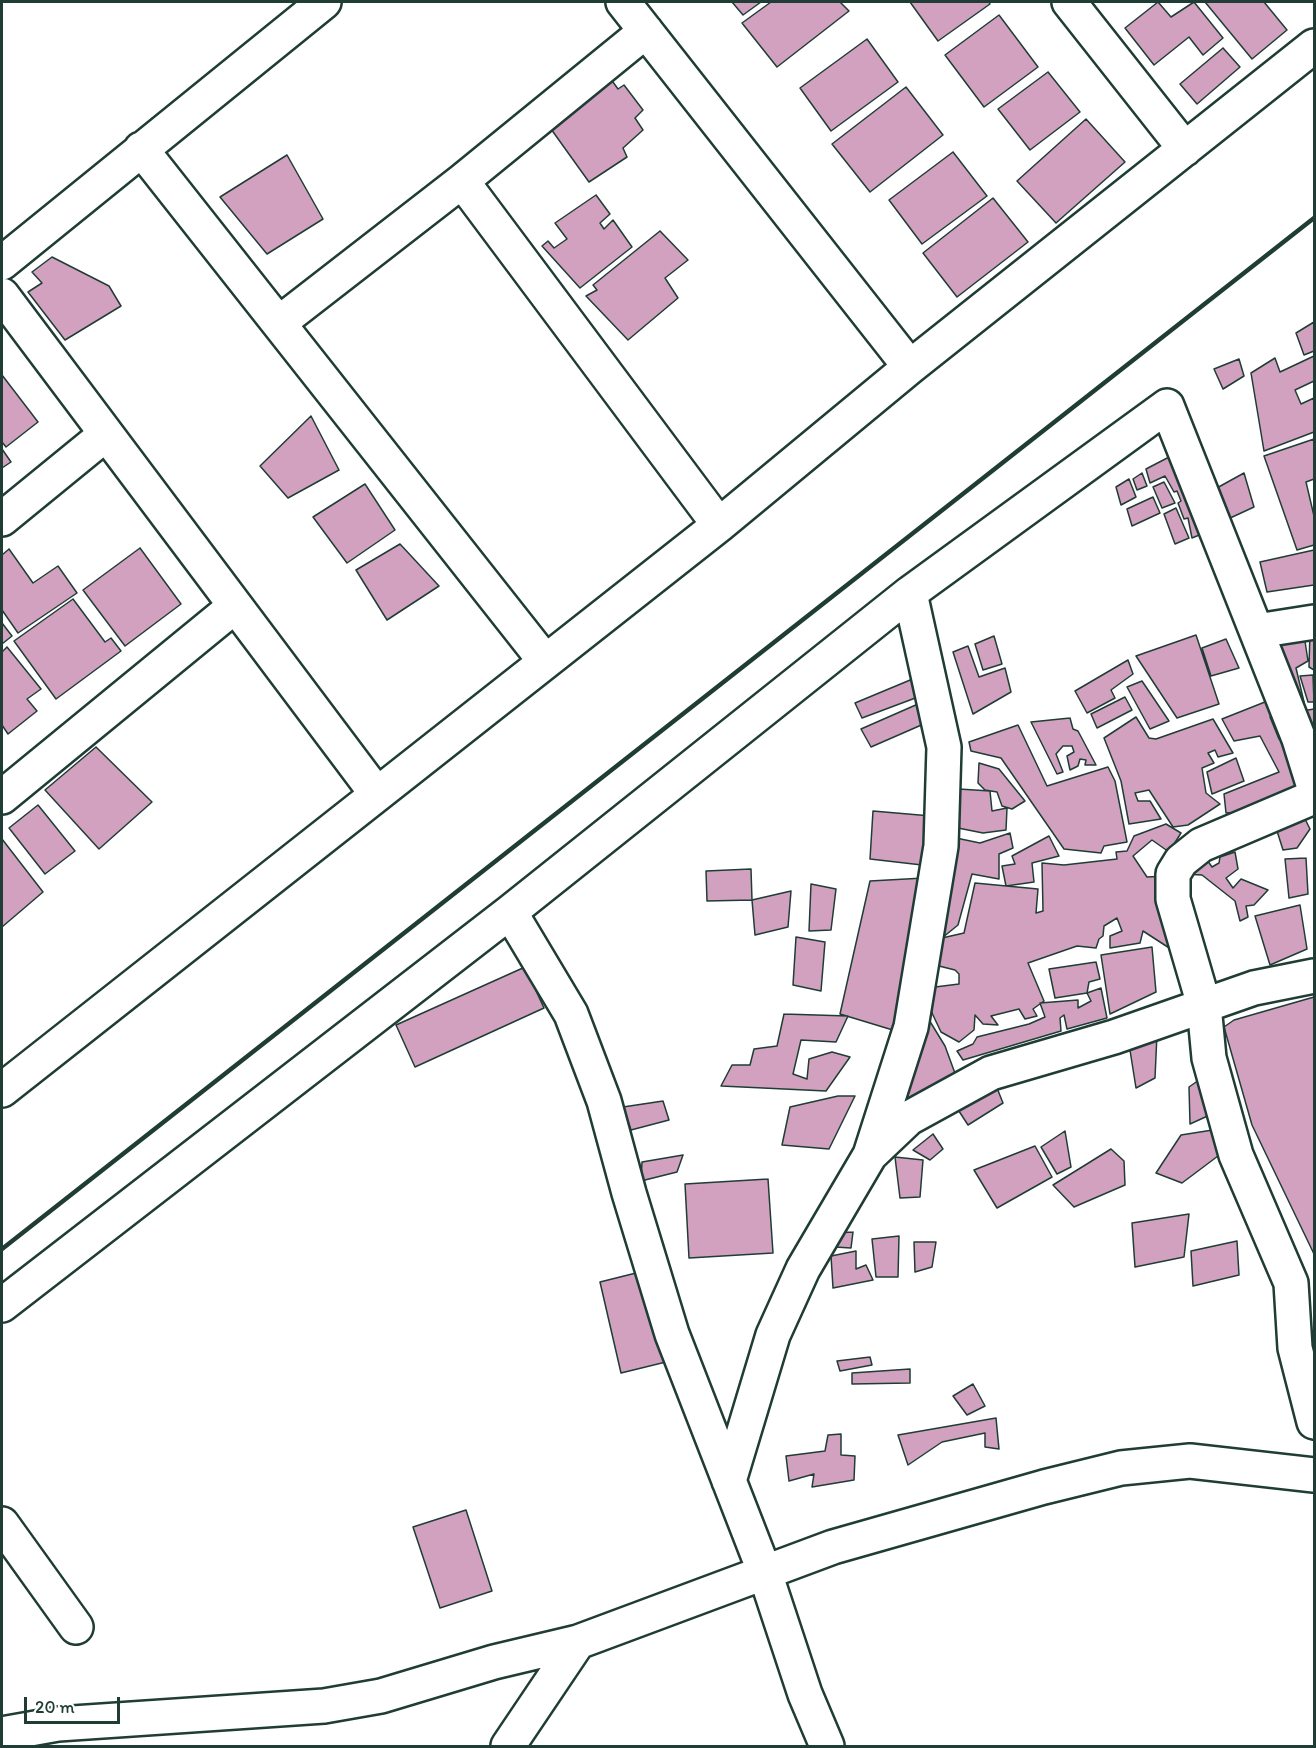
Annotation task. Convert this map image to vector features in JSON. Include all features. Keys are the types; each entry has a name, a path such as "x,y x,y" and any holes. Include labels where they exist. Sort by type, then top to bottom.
{"street":[{"path":"623,2 910,367"},
{"path":"1069,2 1185,149"},
{"path":"2,262 318,3"},
{"path":"279,323 462,181 646,31"},
{"path":"2,1090 376,793 720,525 910,367 1314,46"},
{"path":"141,149 545,661"},
{"path":"462,181 720,525"},
{"path":"2,295 376,793"},
{"path":"2,1305 510,912 910,593 1167,406 1257,631 1314,787"},
{"path":"2,519 106,434"},
{"path":"729,1481 772,1335 803,1269 870,1155 911,1027 941,846 944,747 910,593"},
{"path":"2,796 235,606"},
{"path":"1257,631 1314,622"},
{"path":"1314,797 1201,845 1181,861 1173,874 1173,899 1204,1005 1209,1058 1236,1155 1291,1282 1295,1348 1314,1422"},
{"path":"510,912 575,1025 604,1101 672,1334 765,1573 805,1694 827,1746"},
{"path":"870,1155 909,1118 991,1073 1114,1037 1254,988 1314,976"},
{"path":"2,1734 91,1735 324,1706 381,1696 494,1662 578,1642 833,1547 1121,1468 1190,1461 1314,1475"},
{"path":"2,1524 76,1628"},
{"path":"508,1746 578,1642"}],"building":[{"path":"732,2 761,2 743,15"},
{"path":"771,2 840,2 849,11 777,67 742,23"},
{"path":"910,2 989,2 990,4 938,41"},
{"path":"1158,2 1171,17 1194,2 1223,38 1203,55 1189,37 1154,65 1125,28"},
{"path":"1205,2 1264,2 1287,30 1252,59"},
{"path":"999,15 1038,67 984,107 945,55"},
{"path":"867,39 898,82 831,131 800,88"},
{"path":"1223,48 1240,67 1197,104 1180,84"},
{"path":"605,71 618,89 624,85 643,110 635,118 643,130 623,148 627,157 589,182 551,129"},
{"path":"1048,72 1080,112 1030,150 998,109"},
{"path":"906,87 943,135 870,192 832,144"},
{"path":"1086,119 1125,162 1056,223 1017,181"},
{"path":"953,152 987,196 922,244 889,200"},
{"path":"287,155 323,219 267,254 220,197"},
{"path":"596,195 610,214 600,223 604,229 613,220 632,247 580,288 542,246 548,241 554,248 567,239 555,223"},
{"path":"993,198 1028,242 957,297 923,253"},
{"path":"660,231 688,260 665,278 678,298 628,340 586,296 597,290 593,285"},
{"path":"52,257 109,286 121,306 65,340 28,292 42,283 32,272"},
{"path":"1314,322 1314,351 1304,355 1296,333"},
{"path":"1314,356 1314,381 1295,390 1301,404 1314,398 1314,432 1264,451 1251,373 1275,358 1280,372"},
{"path":"1239,359 1244,376 1223,389 1214,369"},
{"path":"2,375 38,422 6,447 2,442"},
{"path":"311,416 339,470 288,498 260,466"},
{"path":"1314,439 1314,479 1306,482 1314,516 1314,545 1297,550 1264,456"},
{"path":"2,449 11,462 2,468"},
{"path":"1171,456 1209,531 1192,538 1188,518 1184,519 1178,503 1181,501 1177,491 1174,492 1165,476 1150,483 1146,469"},
{"path":"1142,473 1147,486 1137,490 1133,479"},
{"path":"1244,473 1254,507 1228,519 1215,489"},
{"path":"1129,479 1136,497 1121,505 1116,487"},
{"path":"1164,482 1175,503 1162,508 1153,487"},
{"path":"365,484 395,530 347,563 313,517"},
{"path":"1153,497 1160,513 1132,526 1127,509"},
{"path":"1176,508 1189,538 1175,544 1164,514"},
{"path":"400,544 439,586 387,620 356,570"},
{"path":"140,548 181,604 125,646 83,590"},
{"path":"9,549 33,583 58,566 77,593 18,633 2,610 2,555"},
{"path":"1314,550 1314,585 1267,592 1260,562"},
{"path":"73,599 105,642 111,638 121,651 56,699 14,641"},
{"path":"2,623 12,636 2,644"},
{"path":"1303,628 1308,661 1296,668 1304,702 1297,705 1274,634"},
{"path":"1314,630 1314,670 1309,667 1310,631"},
{"path":"1196,635 1219,704 1177,718 1136,656"},
{"path":"994,636 1002,664 983,670 975,644"},
{"path":"1226,639 1239,668 1211,676 1202,648"},
{"path":"968,646 979,677 1005,668 1011,692 973,714 953,652"},
{"path":"7,647 41,689 27,699 37,711 8,734 2,725 2,652"},
{"path":"1128,660 1133,674 1111,690 1115,698 1087,713 1075,691"},
{"path":"1313,675 1314,702 1308,702 1300,676"},
{"path":"915,678 918,697 862,718 855,703"},
{"path":"1142,681 1169,721 1150,729 1127,687"},
{"path":"1125,697 1132,710 1097,728 1091,714"},
{"path":"1275,698 1279,712 1270,717 1279,739 1295,730 1302,789 1241,812 1226,813 1224,794 1279,772 1260,736 1234,741 1222,719"},
{"path":"918,704 926,723 871,747 861,729"},
{"path":"1314,709 1314,732 1310,734 1302,711"},
{"path":"1136,717 1149,738 1156,739 1213,719 1233,753 1218,757 1215,750 1208,753 1214,763 1202,768 1206,793 1220,804 1188,825 1173,827 1149,790 1135,793 1138,801 1150,801 1161,819 1129,824 1121,781 1104,738"},
{"path":"1070,718 1073,729 1078,731 1096,765 1085,765 1086,760 1080,759 1078,766 1070,770 1067,756 1074,752 1072,746 1063,746 1056,754 1063,772 1057,774 1031,722"},
{"path":"1018,725 1047,786 1108,767 1115,781 1127,842 1104,846 1101,853 1064,849 1001,758 971,751 969,742"},
{"path":"96,747 152,802 99,849 45,790"},
{"path":"1236,758 1244,781 1212,794 1207,772"},
{"path":"979,763 999,769 1025,801 1012,809 1002,806 997,792 985,790 978,783"},
{"path":"959,789 990,791 992,811 1007,808 1006,830 983,833 958,828"},
{"path":"38,805 75,851 45,874 9,828"},
{"path":"873,811 931,816 922,865 870,859"},
{"path":"1272,815 1291,822 1305,819 1310,829 1297,848 1283,850"},
{"path":"1166,824 1181,833 1169,852 1152,840 1133,856 1147,877 1166,876 1177,953 1143,931 1140,943 1110,948 1110,936 1122,931 1117,918 1104,926 1103,936 1099,939 1096,948 1077,946 1028,963 1044,1001 1033,1009 1037,1016 1025,1019 1019,1009 991,1016 998,1025 983,1024 975,1015 974,1030 959,1042 941,1032 932,1013 927,988 959,984 959,974 955,970 935,965 942,938 964,933 975,883 1038,889 1036,913 1043,911 1042,863 1064,865 1117,859 1116,852 1127,851 1134,836"},
{"path":"1010,833 1013,848 999,854 999,879 972,874 958,925 942,938 956,838 980,843"},
{"path":"1049,836 1059,856 1032,863 1034,882 1006,886 1002,866 1015,864 1012,856"},
{"path":"2,839 43,892 2,927"},
{"path":"1235,852 1238,869 1226,878 1233,888 1241,879 1268,890 1254,905 1246,906 1248,917 1240,921 1235,901 1202,875 1183,874 1203,854 1212,867 1219,863 1220,857"},
{"path":"1306,858 1308,894 1289,898 1285,859"},
{"path":"751,869 752,900 707,901 706,871"},
{"path":"924,878 896,1031 840,1014 870,881"},
{"path":"811,884 836,889 831,930 809,931"},
{"path":"791,891 788,927 755,935 752,900"},
{"path":"1300,905 1307,949 1270,965 1255,916"},
{"path":"796,937 825,942 821,991 793,985"},
{"path":"1152,947 1156,992 1110,1014 1101,955"},
{"path":"1096,962 1100,979 1089,982 1087,993 1055,998 1049,969"},
{"path":"525,967 544,1008 415,1067 396,1025"},
{"path":"1101,988 1107,1018 1067,1029 1064,1015 1060,1018 1061,1031 963,1060 957,1051 973,1044 977,1037 1029,1024 1045,1017 1040,1003 1078,1000 1078,1008 1091,1001 1087,993"},
{"path":"1314,997 1314,1254 1252,1125 1224,1027 1234,1020"},
{"path":"923,1010 945,1046 956,1076 900,1105"},
{"path":"784,1014 848,1016 836,1042 801,1040 793,1074 807,1079 809,1059 832,1052 850,1057 826,1091 721,1086 732,1065 750,1065 754,1049 777,1046"},
{"path":"1157,1034 1155,1078 1136,1088 1129,1044"},
{"path":"1206,1075 1212,1114 1190,1124 1189,1087"},
{"path":"993,1078 1003,1103 968,1125 955,1105"},
{"path":"838,1096 855,1096 829,1149 782,1145 790,1107"},
{"path":"663,1101 669,1120 631,1130 623,1107"},
{"path":"1219,1129 1222,1153 1182,1183 1156,1173 1181,1135"},
{"path":"1065,1131 1071,1167 1057,1174 1041,1147"},
{"path":"933,1134 943,1149 930,1160 913,1150"},
{"path":"1035,1146 1052,1177 997,1208 974,1170"},
{"path":"1111,1149 1124,1161 1125,1185 1074,1207 1053,1185"},
{"path":"683,1155 677,1172 641,1181 642,1162"},
{"path":"895,1157 923,1160 920,1197 900,1198"},
{"path":"768,1179 773,1253 689,1258 685,1184"},
{"path":"1189,1214 1184,1257 1135,1267 1132,1223"},
{"path":"853,1232 851,1248 835,1247 835,1233"},
{"path":"899,1236 898,1277 876,1277 872,1239"},
{"path":"1237,1241 1239,1275 1193,1286 1191,1251"},
{"path":"914,1242 936,1242 932,1267 915,1272"},
{"path":"856,1251 856,1269 866,1265 873,1280 833,1288 831,1256"},
{"path":"648,1270 670,1361 621,1373 600,1282"},
{"path":"870,1357 872,1365 840,1371 837,1361"},
{"path":"910,1369 910,1383 852,1384 852,1373"},
{"path":"973,1384 985,1406 967,1415 953,1396"},
{"path":"996,1418 999,1449 985,1447 985,1433 942,1442 908,1465 898,1435"},
{"path":"841,1434 841,1455 855,1456 854,1480 812,1487 814,1474 789,1481 786,1456 825,1451 828,1435"},
{"path":"466,1510 492,1591 440,1608 413,1527"}],"railway":[{"path":"2,1249 1314,218"}]}
